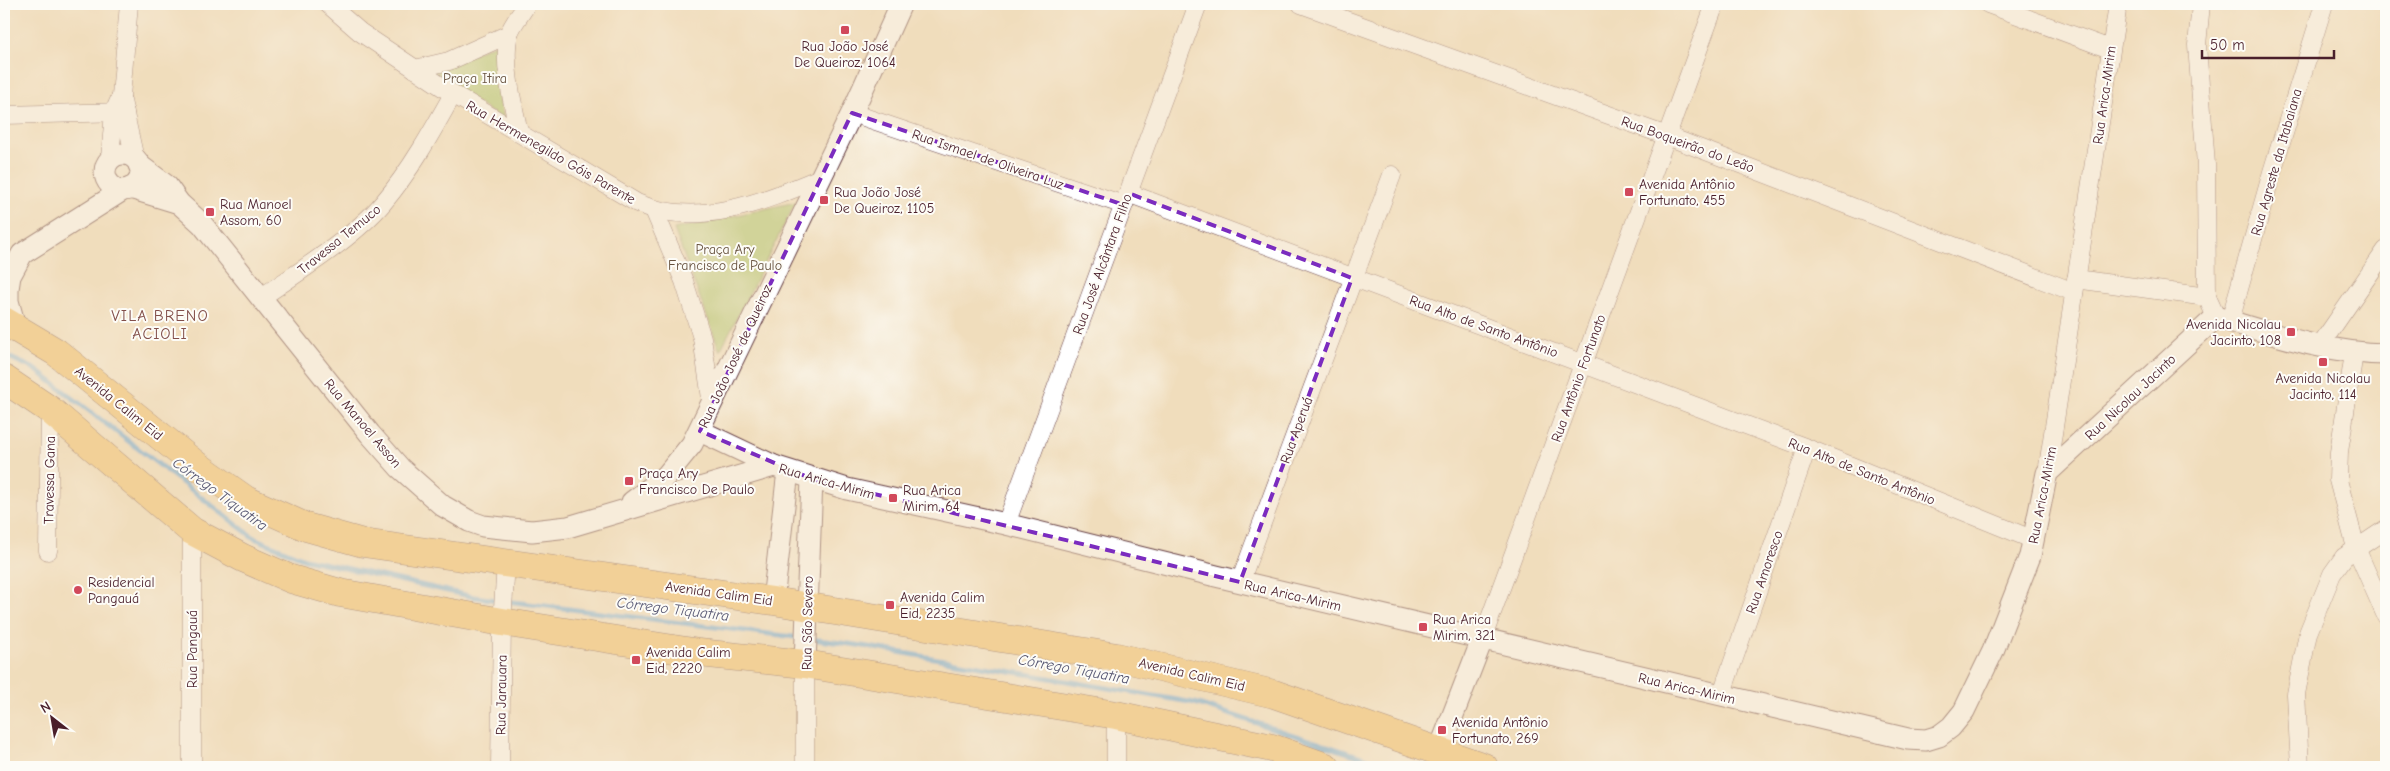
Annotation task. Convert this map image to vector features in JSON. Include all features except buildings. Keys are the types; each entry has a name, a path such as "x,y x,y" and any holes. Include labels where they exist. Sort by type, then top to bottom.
{"main road":[{"name":"Avenida Calim Eid","path":"10,324 56,352 195,464 246,500 272,514 306,527 363,543 773,601 806,617 1117,657 1184,671 1274,694 1484,767"},
{"path":"4,379 50,410 192,531 243,558 291,579 340,592 502,622 699,653 806,657 1116,714 1272,758 1326,767"}],"street":[{"path":"73,220 97,188 108,166 120,107 129,4"},
{"name":"Rua Hermenegildo Góis Parente","path":"328,4 360,32 453,94 637,203 654,210 698,214 740,207 778,195 820,178"},
{"path":"519,132 511,96 508,61 509,34 527,4"},
{"name":"Rua João José de Queiroz","path":"608,516 649,491 666,476 682,460 700,431 852,113 900,4"},
{"name":"Rua José Alcântara Filho","path":"1006,524 1198,4"},
{"name":"Rua Boqueirão do Leão","path":"1300,4 2075,285 2207,297"},
{"name":"Rua Antônio Fortunato","path":"1439,751 1482,640 1715,4"},
{"path":"1988,4 2110,49"},
{"name":"Rua Arica-Mirim","path":"700,431 812,480 1006,524 1240,582 1721,696 1908,739 1926,740 1939,736 1951,727 1964,711 1993,651 2030,556 2048,473 2118,4"},
{"path":"2201,4 2197,45 2206,165 2207,297 2223,320 2319,347 2354,353 2386,354"},
{"name":"Rua Agreste da Itabaiana","path":"2223,320 2324,4"},
{"path":"415,69 449,61 509,34"},
{"name":"Travessa Temuco","path":"262,297 357,227 382,205 408,171 453,94"},
{"path":"4,115 120,107"},
{"path":"10,324 8,289 13,270 13,256 126,189 139,178 137,162 120,107"},
{"name":"Rua Ismael de Oliveira Luz","path":"852,113 1126,199"},
{"path":"108,166 123,154 137,162"},
{"name":"Rua Manoel Asson","path":"137,162 167,186 179,203 202,224 370,434 421,489 443,506 483,526 532,531 568,527 608,516"},
{"path":"108,166 110,185 126,189"},
{"name":"Rua Aperuá","path":"1240,582 1392,175"},
{"name":"Rua Manoel Asson","path":"126,189 179,203"},
{"name":"Rua Alto de Santo Antônio","path":"1126,199 1352,278 1583,363 1807,448 2034,540"},
{"path":"654,210 684,281 702,338 712,405"},
{"path":"2319,347 2386,250"},
{"name":"Rua Nicolau Jacinto","path":"2048,473 2223,320"},
{"path":"2354,353 2339,452 2338,480 2356,548 2386,616"},
{"name":"Travessa Gana","path":"48,551 50,410"},
{"name":"Rua Amoresco","path":"1721,696 1807,448"},
{"path":"608,516 781,468 773,601"},
{"name":"Rua São Severo","path":"806,767 806,617 812,480"},
{"path":"2300,767 2296,694 2308,633 2332,574 2344,557 2386,529"},
{"name":"Rua Pangauá","path":"192,531 192,767"},
{"name":"Rua Jarauara","path":"500,767 502,622 506,564"},
{"path":"1116,714 1116,767"}],"highlighted area":[{"path":"852,113 1124,205 1128,193 1352,278 1240,582 812,479 700,431"}],"green space":[{"name":"Praça Itira","path":"500,42 495,79 504,120 428,72"},
{"name":"Praça Ary Francisco de Paulo","path":"796,202 720,351 674,229"}],"waterway":[{"name":"Córrego Tiquatira","path":"4,355 35,369 254,538 305,559 474,597 802,638"},
{"name":"Córrego Tiquatira","path":"811,639 857,645 1195,703 1392,767"}],"place":[{"name":"Rua João José De Queiroz, 1064","path":"845,30"},
{"name":"Avenida Antônio Fortunato, 455","path":"1629,192"},
{"name":"Rua João José De Queiroz, 1105","path":"824,200"},
{"name":"Rua Manoel Assom, 60","path":"210,212"},
{"name":"Avenida Nicolau Jacinto, 108","path":"2291,332"},
{"name":"Avenida Nicolau Jacinto, 114","path":"2323,362"},
{"name":"Praça Ary Francisco De Paulo","path":"629,481"},
{"name":"Rua Arica Mirim, 64","path":"893,498"},
{"name":"Residencial Pangauá","path":"78,590"},
{"name":"Avenida Calim Eid, 2235","path":"890,605"},
{"name":"Rua Arica Mirim, 321","path":"1423,627"},
{"name":"Avenida Calim Eid, 2220","path":"636,660"},
{"name":"Avenida Antônio Fortunato, 269","path":"1442,730"}],"district":[{"name":"VILA BRENO ACIOLI","path":"160,324"}]}
